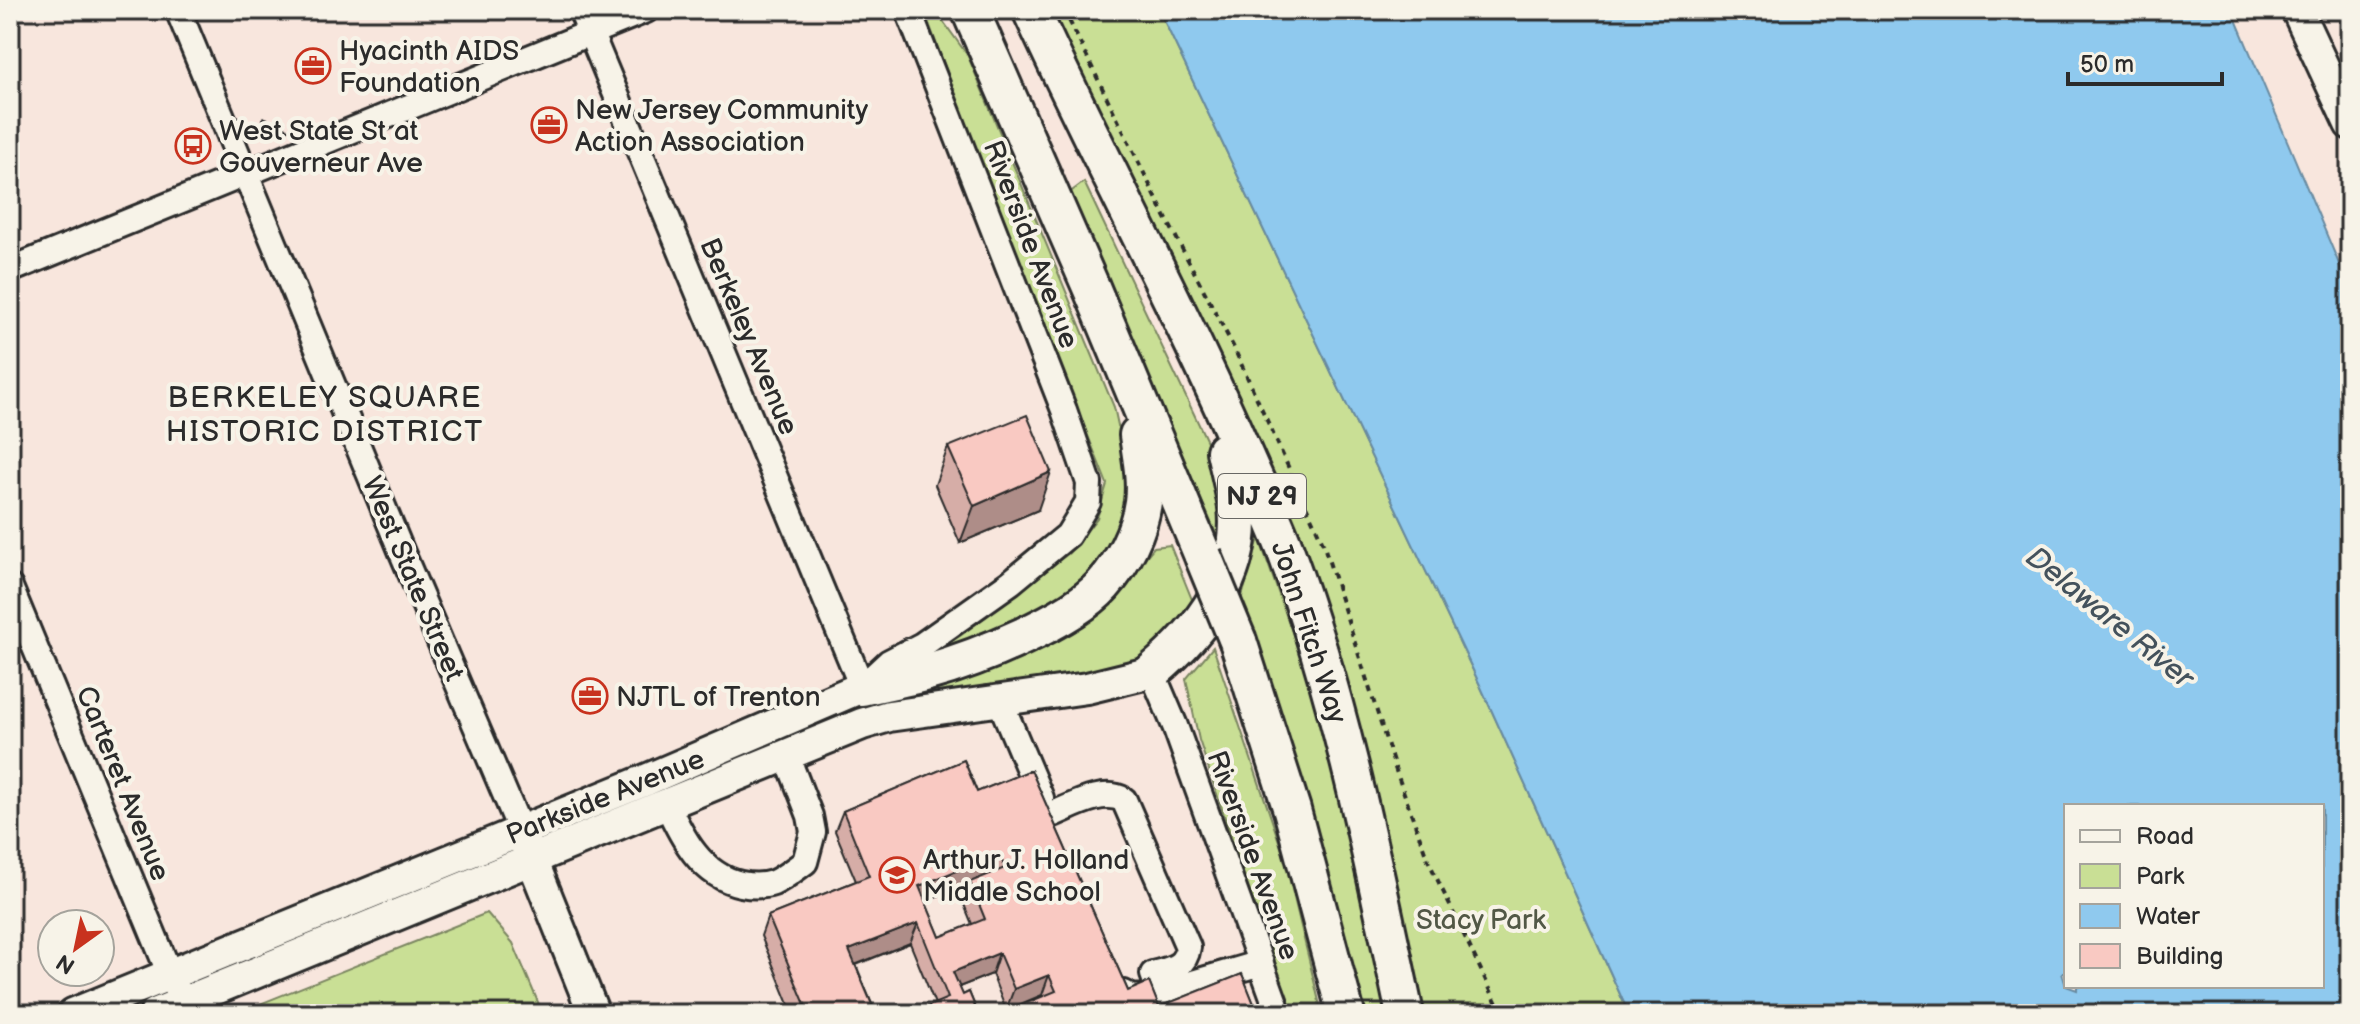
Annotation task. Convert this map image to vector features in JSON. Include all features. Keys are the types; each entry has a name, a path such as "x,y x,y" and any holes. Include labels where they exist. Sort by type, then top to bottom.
{"highway":[{"path":"952,10 989,54"},
{"name":"NJ 29","path":"970,10 1238,641 1292,810 1346,1014"},
{"name":"John Fitch Way","path":"1031,10 1219,397 1285,549 1314,633 1360,804 1405,1014"},
{"path":"1144,243 1226,451 1237,508 1237,538 1230,571 1204,621 1152,672"},
{"path":"862,687 930,671 990,649 1048,623 1082,604 1103,586 1129,545 1143,503 1144,478 1131,386"}],"main road":[{"path":"2297,10 2350,124"},
{"name":"Parkside Avenue","path":"168,1008 786,754 889,716 1087,688 1152,672"},
{"name":"Parkside Avenue","path":"73,1014 646,780 862,687"},
{"name":"West State Street","path":"520,829 594,1014"}],"street":[{"name":"West State Street","path":"178,10 520,829"},
{"name":"Berkeley Avenue","path":"581,10 862,687"},
{"path":"10,270 646,10"},
{"name":"Riverside Avenue","path":"908,10 1064,410 1089,483 1088,502"},
{"name":"Parkside Avenue","path":"862,687 889,662 922,645 1011,582 1068,535 1088,502"},
{"name":"Carteret Avenue","path":"10,587 170,974 168,1008"},
{"name":"Riverside Avenue","path":"1152,672 1175,726 1279,1014"},
{"path":"1000,701 1051,823 1101,796 1116,795 1124,800 1188,947 1180,965 1153,974 1160,993"},
{"path":"667,804 683,835 708,869 732,882 771,884 805,862 813,832 786,754"},
{"path":"1115,977 1121,992 1132,998 1160,993 1261,963"}],"path":[{"path":"262,118 280,124 294,136"}],"green space":[{"path":"924,10 935,10 968,56 1114,407 1130,480 1120,533 1094,578 1033,621 916,664 960,636 1069,553 1097,518 1107,484"},
{"name":"Stacy Park","path":"1030,10 1159,10 1480,685 1629,1014 1404,1014 1314,633"},
{"path":"1084,182 1221,471 1223,550 1069,193"},
{"path":"1259,538 1313,691 1344,813 1388,1014 1364,1014 1311,808 1241,600"},
{"path":"1170,545 1197,612 1143,660 1076,680 911,698 916,690 1047,641 1097,615 1154,547"},
{"path":"1213,647 1284,856 1322,1014 1290,1014 1199,740 1186,679"},
{"path":"487,913 513,943 543,1014 235,1014"}],"water":[{"name":"Delaware River","path":"1159,10 2232,10 2350,290 2350,1014 1629,1014 1480,685"}],"building":[{"path":"1027,415 1051,472 974,506 948,447"},
{"path":"964,760 977,792 1031,770 1128,991 1149,982 1159,1007 1242,974 1258,1014 1000,1014 1056,991 1049,975 1014,989 999,953 953,972 963,995 969,992 976,1009 970,1014 910,1014 948,998 918,923 849,950 876,1014 809,1014 768,916 869,876 843,811","holes":["999,853 1005,868 970,882 985,919 940,937 919,886"]}],"place":[{"name":"Hyacinth AIDS Foundation","path":"313,66"},
{"name":"New Jersey Community Action Association","path":"549,125"},
{"name":"West State St at Gouverneur Ave","path":"193,146"},
{"name":"NJTL of Trenton","path":"590,696"},
{"name":"Arthur J. Holland Middle School","path":"897,875"}],"district":[{"name":"BERKELEY SQUARE HISTORIC DISTRICT","path":"325,414"}]}
